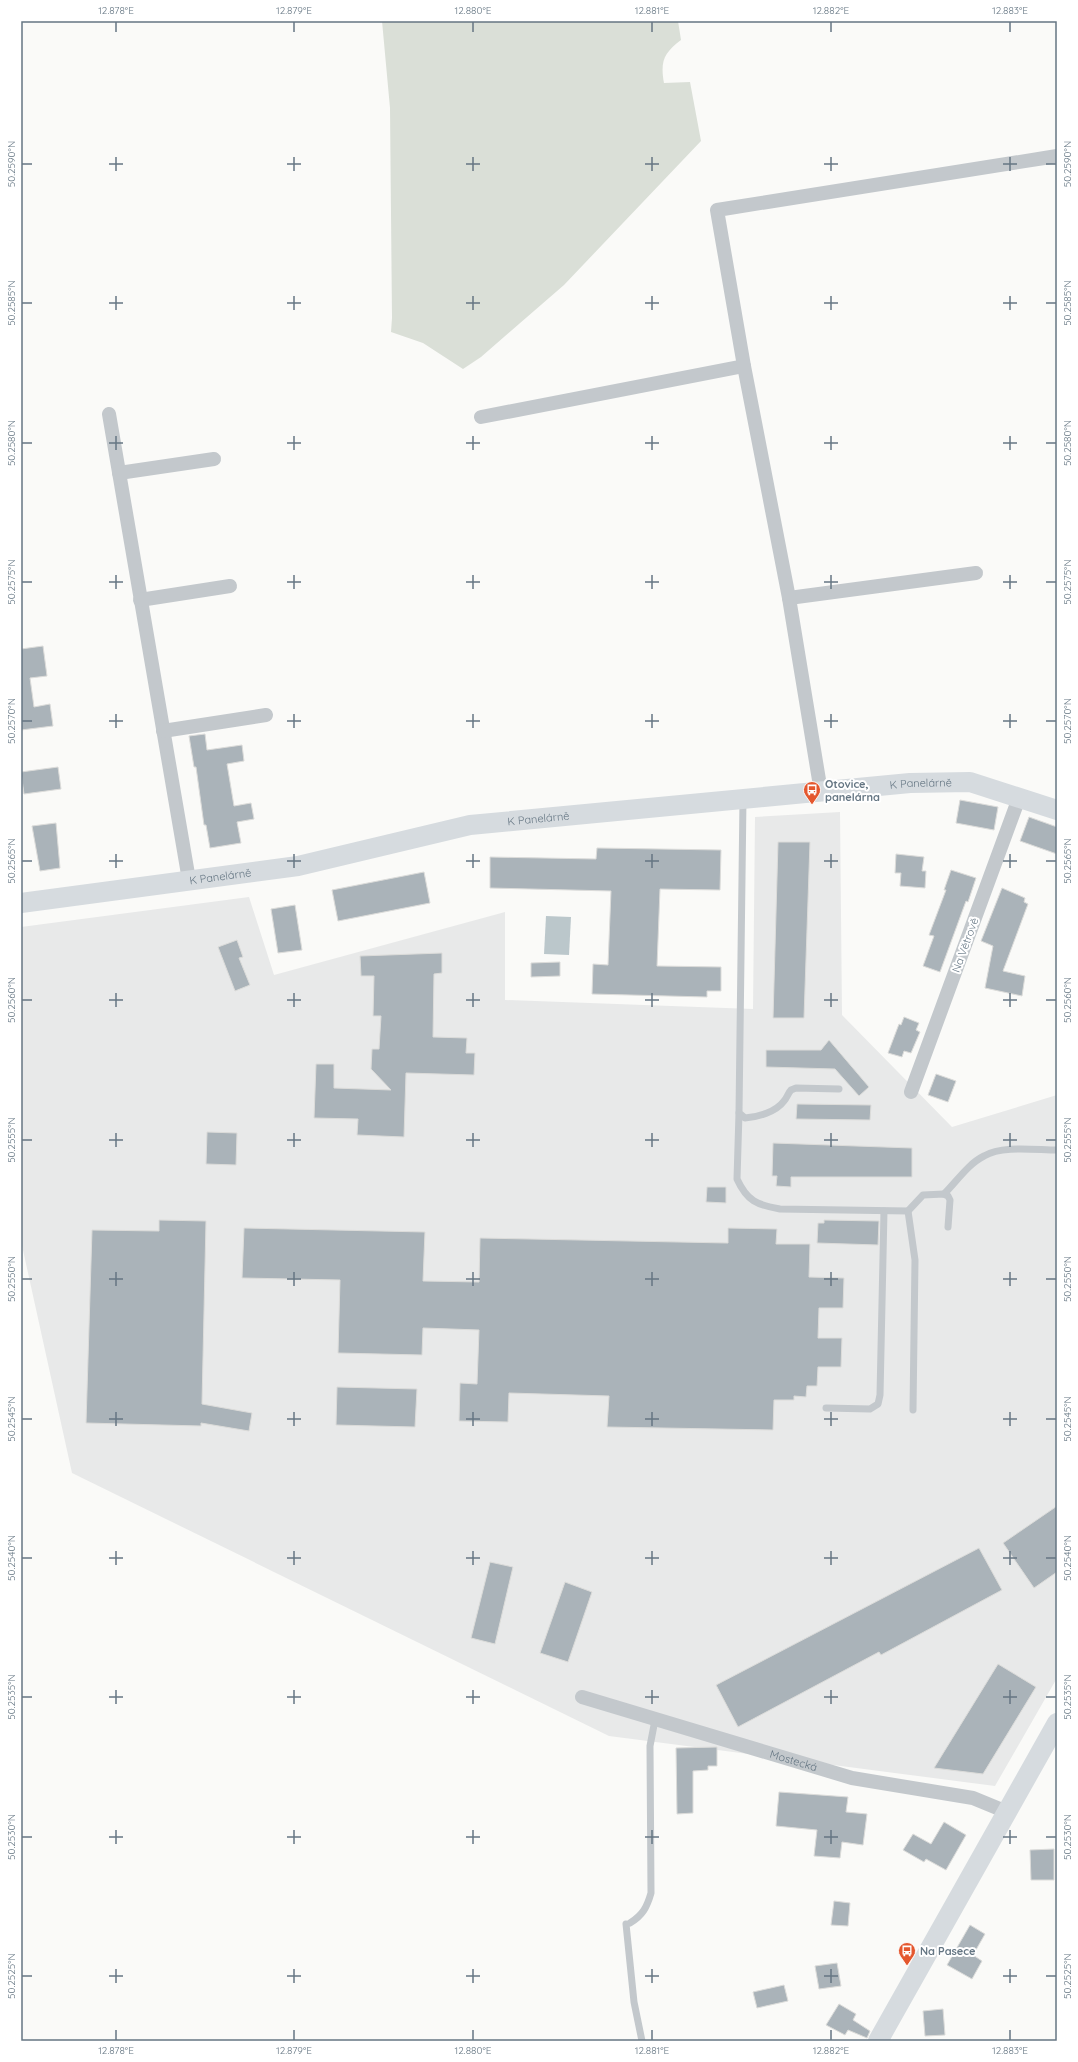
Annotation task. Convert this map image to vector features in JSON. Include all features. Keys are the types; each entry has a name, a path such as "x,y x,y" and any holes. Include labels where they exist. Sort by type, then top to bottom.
{"street":[{"path":"821,792 789,598 744,366 717,210 1057,156"},
{"path":"481,417 744,366"},
{"path":"109,414 189,880"},
{"path":"119,473 214,459"},
{"path":"789,598 976,573"},
{"path":"140,600 230,586"},
{"path":"163,731 266,715"},
{"name":"K Panelárně","path":"21,902 298,866 470,825 910,783 970,782 1057,810"},
{"name":"Na Větrově","path":"911,1092 1019,798"},
{"name":"Mostecká","path":"582,1697 852,1778 972,1798 1007,1812"},
{"path":"878,2041 1057,1723"}],"lane":[{"path":"743,799 737,1179 750,1200 764,1206 780,1209 908,1211 923,1195 944,1194 948,1196 950,1200 948,1227"},
{"path":"739,1113 745,1118 765,1114 784,1101 790,1090 796,1088 839,1089"},
{"path":"944,1194 976,1161 988,1154 1004,1150 1057,1150"},
{"path":"826,1408 870,1409 878,1404 880,1395 884,1211"},
{"path":"908,1211 915,1260 913,1410"},
{"path":"642,2041 634,2002 628,1923 640,1917 648,1906 651,1893 650,1746 655,1720"}],"shaded area":[{"path":"382,21 678,21 681,40 667,54 663,63 664,83 690,82 701,141 564,285 481,357 463,369 423,343 391,332 390,108"},
{"path":"840,812 842,1015 952,1127 1057,1095 1057,1678 995,1786 609,1736 72,1473 21,1241 21,927 249,897 274,975 505,912 505,1000 753,1009 755,817"},
{"path":"546,916 571,917 569,955 544,954"}],"building":[{"path":"43,646 47,676 30,678 34,707 50,704 53,726 21,730 21,649"},
{"path":"205,734 207,750 242,745 244,761 227,764 234,806 251,803 254,819 237,822 241,843 210,848 206,825 204,825 196,767 194,767 189,736"},
{"path":"58,767 61,789 24,794 21,772"},
{"path":"960,800 998,807 994,830 956,823"},
{"path":"1029,817 1057,827 1057,854 1020,841"},
{"path":"56,823 60,868 40,871 32,826"},
{"path":"778,842 810,842 804,1018 773,1018"},
{"path":"597,848 721,850 720,890 660,889 657,966 721,967 721,991 707,991 707,997 592,994 593,964 608,965 611,891 490,888 490,857 596,859"},
{"path":"896,854 924,857 922,871 926,871 925,888 900,886 901,873 895,873"},
{"path":"951,870 976,878 940,972 923,966 934,936 929,935 946,890 944,890"},
{"path":"424,872 430,903 338,921 332,890"},
{"path":"1002,888 1025,898 1024,902 1028,904 1003,971 1025,976 1022,996 985,988 993,946 981,941"},
{"path":"295,905 302,950 278,953 271,909"},
{"path":"237,940 243,957 239,958 250,985 235,991 218,947"},
{"path":"442,953 442,973 434,974 433,1037 467,1038 466,1053 475,1053 474,1075 406,1073 404,1137 357,1135 358,1119 314,1118 316,1064 334,1064 334,1088 391,1090 371,1069 372,1049 379,1049 381,1016 373,1016 374,976 361,976 360,956"},
{"path":"560,962 560,976 531,977 531,963"},
{"path":"904,1017 919,1023 916,1030 920,1032 911,1053 904,1051 902,1057 888,1053 899,1024 901,1025"},
{"path":"829,1040 869,1087 859,1096 835,1069 766,1067 766,1050 821,1050"},
{"path":"936,1074 956,1081 948,1102 928,1095"},
{"path":"797,1104 871,1105 870,1120 796,1119"},
{"path":"207,1132 237,1133 236,1165 206,1164"},
{"path":"773,1143 912,1148 912,1177 791,1177 791,1187 776,1186 777,1176 772,1176"},
{"path":"707,1187 726,1187 726,1203 706,1202"},
{"path":"159,1220 206,1221 202,1404 252,1413 249,1431 201,1423 201,1426 86,1423 92,1230 159,1231"},
{"path":"824,1220 879,1221 878,1245 817,1243 818,1223 824,1223"},
{"path":"244,1228 425,1232 423,1281 479,1282 480,1238 728,1243 728,1228 777,1229 776,1244 810,1244 809,1277 844,1278 843,1308 819,1308 818,1338 842,1338 841,1367 818,1367 817,1386 807,1386 806,1397 794,1396 794,1400 774,1400 773,1430 607,1427 609,1396 509,1393 508,1422 459,1421 460,1383 477,1384 479,1330 423,1328 422,1355 338,1353 340,1280 242,1278"},
{"path":"337,1387 417,1389 415,1427 336,1425"},
{"path":"1057,1506 1057,1572 1034,1588 1003,1543"},
{"path":"979,1548 1002,1590 881,1655 879,1652 738,1727 716,1685"},
{"path":"490,1562 513,1567 495,1644 471,1638"},
{"path":"565,1582 592,1592 568,1662 540,1653"},
{"path":"998,1664 1036,1687 983,1774 934,1768"},
{"path":"717,1747 717,1766 708,1766 708,1770 693,1771 693,1813 677,1814 676,1748"},
{"path":"779,1792 848,1797 846,1812 867,1814 863,1845 842,1842 840,1858 814,1856 817,1830 776,1826"},
{"path":"944,1822 966,1835 946,1870 926,1859 924,1862 903,1850 913,1834 931,1844"},
{"path":"1054,1849 1054,1880 1031,1880 1030,1850"},
{"path":"834,1901 850,1903 848,1926 831,1925"},
{"path":"970,1925 985,1934 973,1955 982,1961 972,1979 947,1965"},
{"path":"837,1963 841,1986 819,1989 815,1966"},
{"path":"784,1985 788,2001 757,2008 753,1992"},
{"path":"839,2004 856,2014 853,2020 870,2031 867,2038 848,2030 845,2035 826,2025"},
{"path":"943,2009 945,2035 925,2036 923,2011"}],"place":[{"name":"Otovice, panelárna","path":"812,805"},
{"name":"Na Pasece","path":"907,1966"}]}
